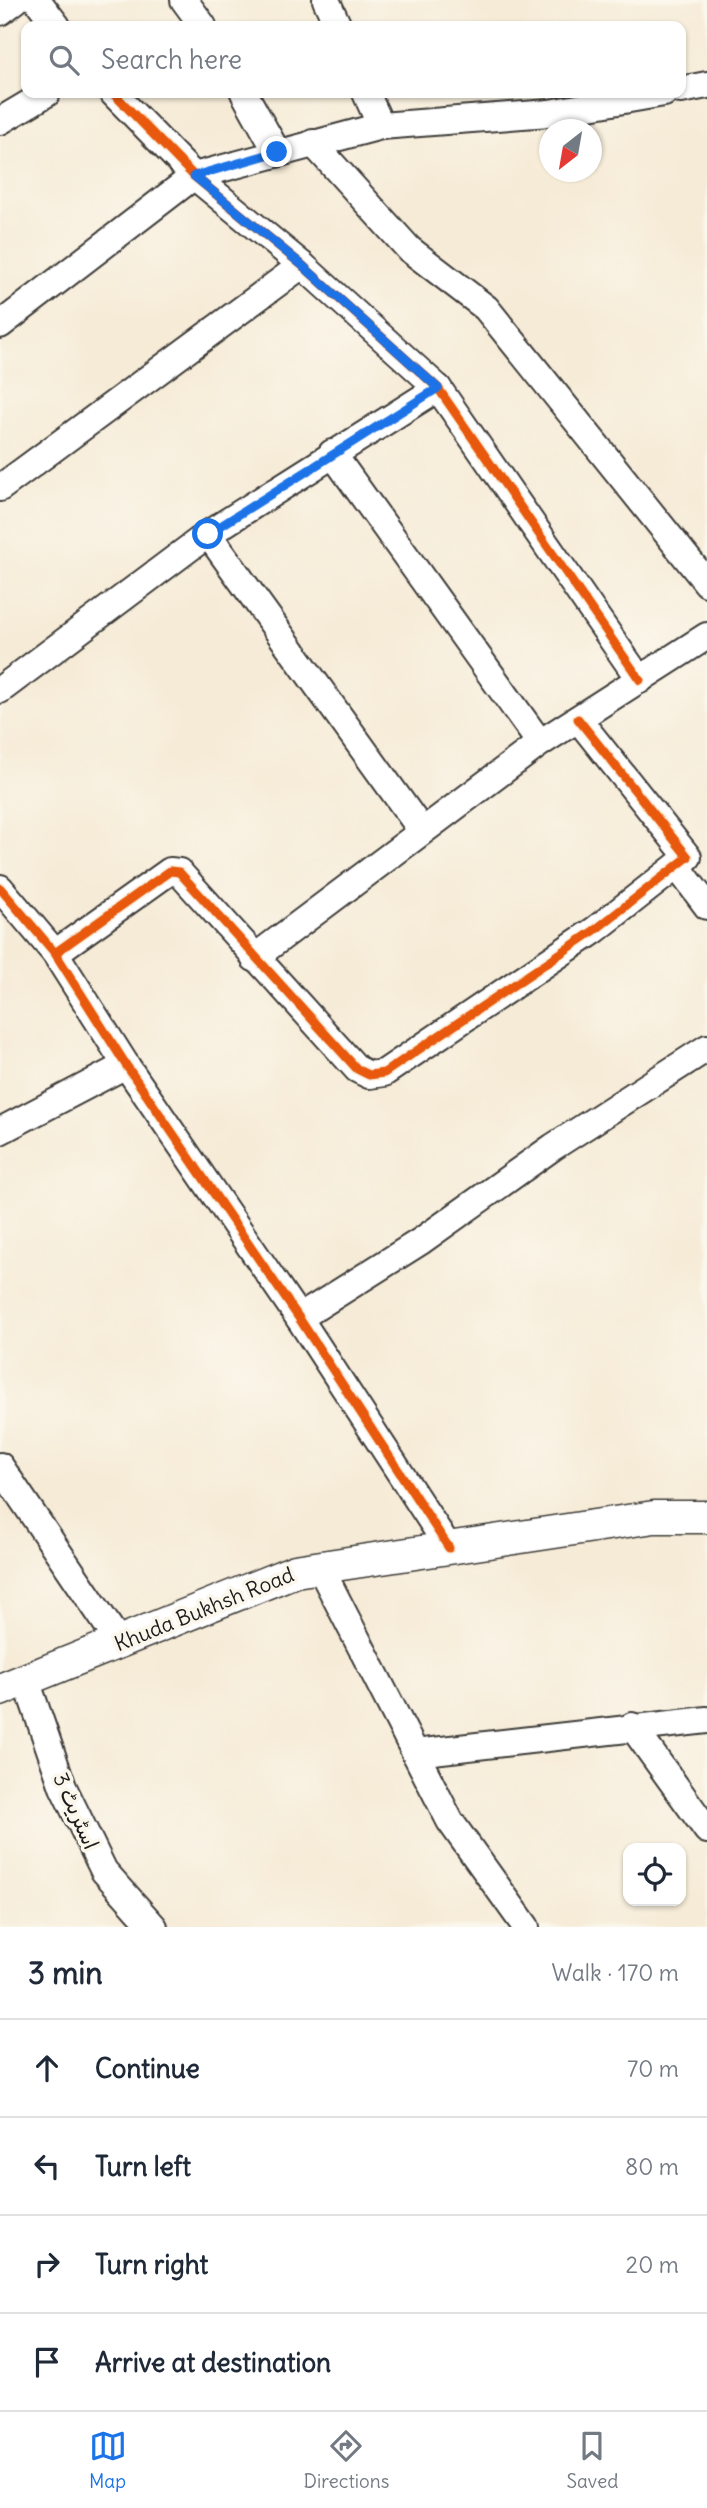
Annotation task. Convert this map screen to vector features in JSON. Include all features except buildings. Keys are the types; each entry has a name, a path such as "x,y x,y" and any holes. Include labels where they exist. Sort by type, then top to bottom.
{"street":[{"path":"0,12 16,0"},
{"path":"37,0 53,21"},
{"path":"184,0 199,21"},
{"path":"326,0 336,21"},
{"path":"686,89 707,85"},
{"path":"0,121 39,98"},
{"path":"118,98 194,176 302,265 438,388 640,680"},
{"path":"247,98 277,152"},
{"path":"368,98 381,126"},
{"path":"0,325 194,176 381,126 549,113 635,98"},
{"path":"313,143 409,249 486,308 707,583"},
{"path":"0,488 302,265"},
{"path":"0,690 208,534 438,388"},
{"path":"332,453 540,743"},
{"path":"208,534 422,831"},
{"path":"254,958 540,743 707,636"},
{"path":"55,953 170,871 179,872 356,1069 369,1075 384,1073 595,930 688,857 578,719"},
{"path":"677,866 707,906"},
{"path":"0,888 55,953 126,1065 299,1318 449,1548"},
{"path":"299,1318 421,1241 553,1147 707,1048"},
{"path":"0,1132 126,1065"},
{"path":"0,1466 119,1642"},
{"name":"Khuda Bukhsh Road","path":"13,1685 295,1571 654,1517 707,1517"},
{"path":"320,1567 450,1821 526,1927"},
{"name":"اسٹریٹ 3","path":"13,1685 104,1871 154,1927"},
{"path":"415,1753 632,1726 707,1720"},
{"path":"632,1726 707,1830"}],"cycle path":[{"path":"118,98 194,176 302,265 438,388 640,680"},
{"path":"55,953 170,871 179,872 357,1069 369,1075 384,1073 595,930 688,857 578,719"},
{"path":"0,888 55,953 126,1065 299,1318 449,1548"}],"route":[{"path":"208,534 438,388 302,265 194,176 277,152"}]}
